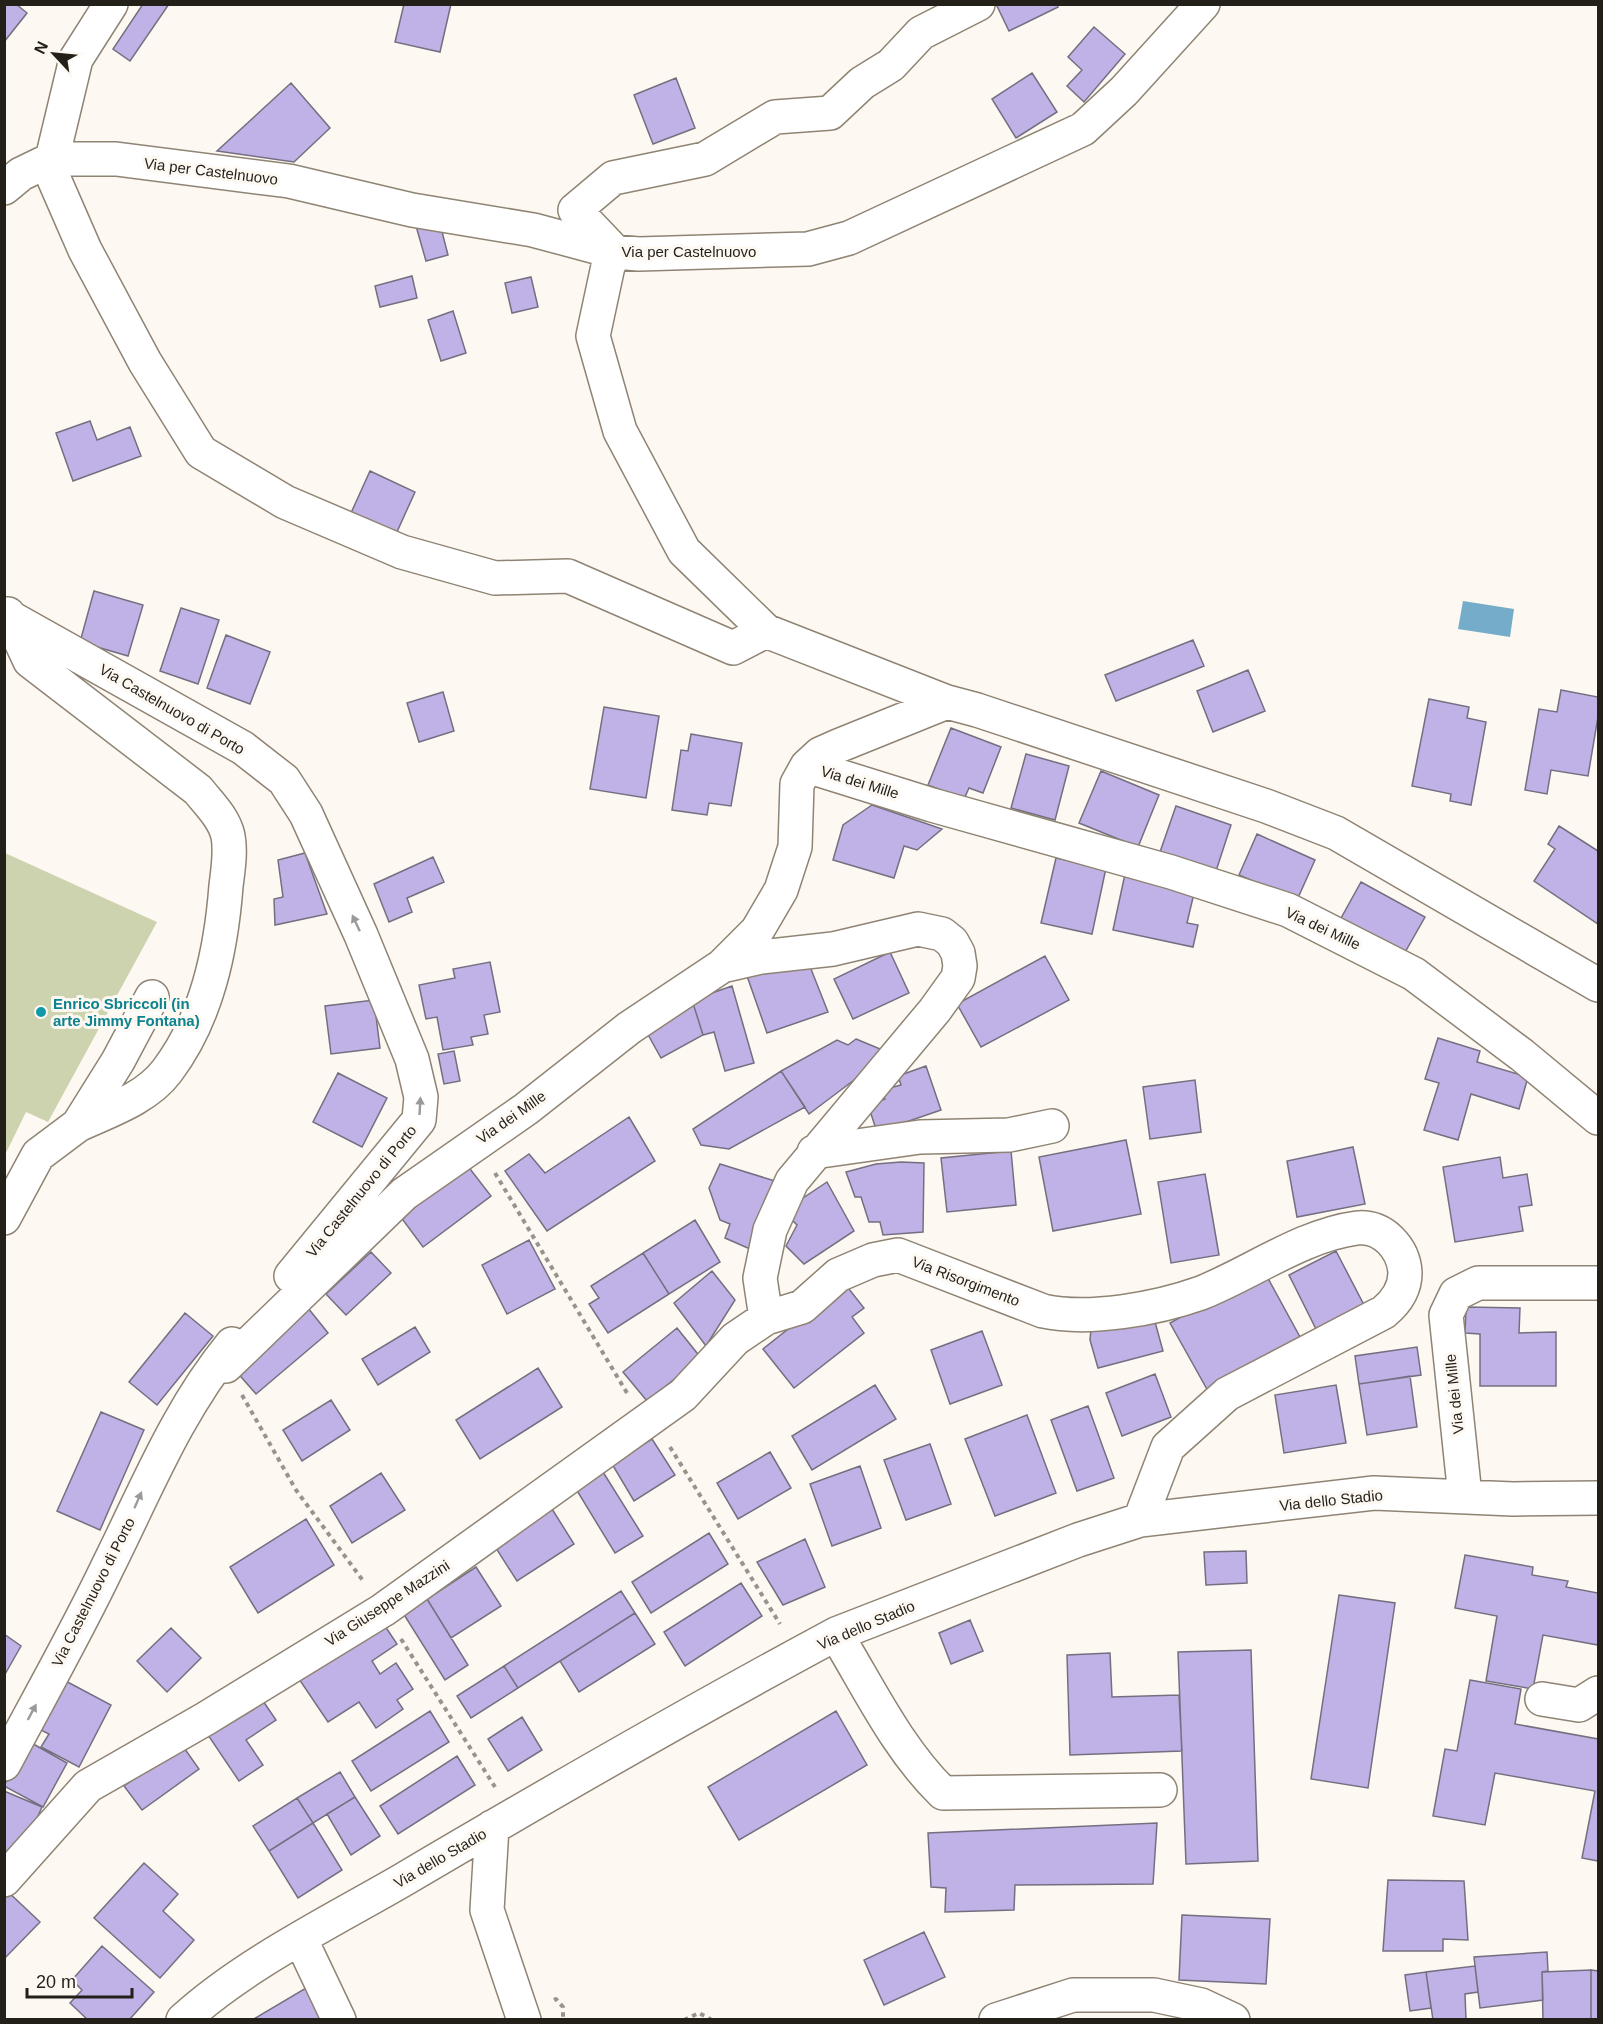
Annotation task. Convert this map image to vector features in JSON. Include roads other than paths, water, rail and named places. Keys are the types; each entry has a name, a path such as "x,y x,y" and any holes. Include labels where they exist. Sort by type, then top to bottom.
{"street":[{"path":"111,4 76,59 52,159 54,179 85,250 145,362 201,452 285,502 402,552 495,578 568,576 733,648 765,631"},
{"path":"978,4 921,33 891,65 862,83 830,113 775,117 705,159 613,178 574,210 615,252 609,266 593,336 620,431 684,551 765,631 947,702 1266,806 1336,833 1599,985"},
{"name":"Via per Castelnuovo","path":"4,188 21,174 52,159 116,159 289,181 412,210 533,230 615,252 639,255 808,249 849,238 1083,129 1124,91 1203,4"},
{"path":"4,1218 39,1155 78,1125 134,1100 166,1072 201,1012 222,938 229,858 228,835 218,814 198,790 30,661 7,614"},
{"name":"Via Castelnuovo di Porto","path":"4,1764 89,1606 151,1471 222,1356 319,1244 419,1120 421,1097 412,1059 357,925 306,814 284,780 243,748 7,614"},
{"path":"807,766 820,754 947,702"},
{"name":"Via dei Mille","path":"222,1356 226,1366 404,1194 525,1109 629,1028 722,966 757,931 781,890 795,847 797,784 807,766 1171,873 1288,910 1414,974 1522,1055 1599,1118"},
{"path":"722,966 761,957 832,949 918,929 942,934 952,942 958,954 958,978 951,989 792,1181 770,1230 760,1278 766,1318"},
{"path":"78,1125 118,1061 152,997"},
{"path":"814,1152 920,1137 1009,1135 1053,1126"},
{"name":"Via Risorgimento","path":"766,1318 802,1307 838,1275 873,1260 898,1255 1043,1311 1064,1315 1143,1308 1200,1293 1302,1245 1358,1228 1373,1230 1386,1236 1397,1246 1403,1260 1405,1274 1402,1289 1395,1302 1384,1312 1227,1394 1168,1447 1140,1520"},
{"name":"Via dei Mille","path":"1465,1497 1446,1315 1456,1294 1478,1283 1599,1283"},
{"name":"Via Giuseppe Mazzini","path":"4,1880 88,1786 148,1753 383,1610 683,1395 735,1339 766,1318"},
{"name":"Via dello Stadio","path":"183,2019 199,2004 301,1940 598,1764 836,1634 1078,1540 1140,1520 1374,1492 1465,1497 1599,1498"},
{"path":"836,1634 907,1751 943,1792 1160,1790"},
{"path":"1542,1699 1579,1705 1599,1693"},
{"path":"492,1827 487,1910 524,2019"},
{"path":"301,1940 339,2019"},
{"path":"996,2019 1073,1995 1154,1995 1201,2005 1233,2019"}],"water":[{"path":"1463,601 1514,609 1510,637 1458,629"}],"place":[{"name":"Enrico Sbriccoli (in arte Jimmy Fontana)","path":"41,1012"}]}
